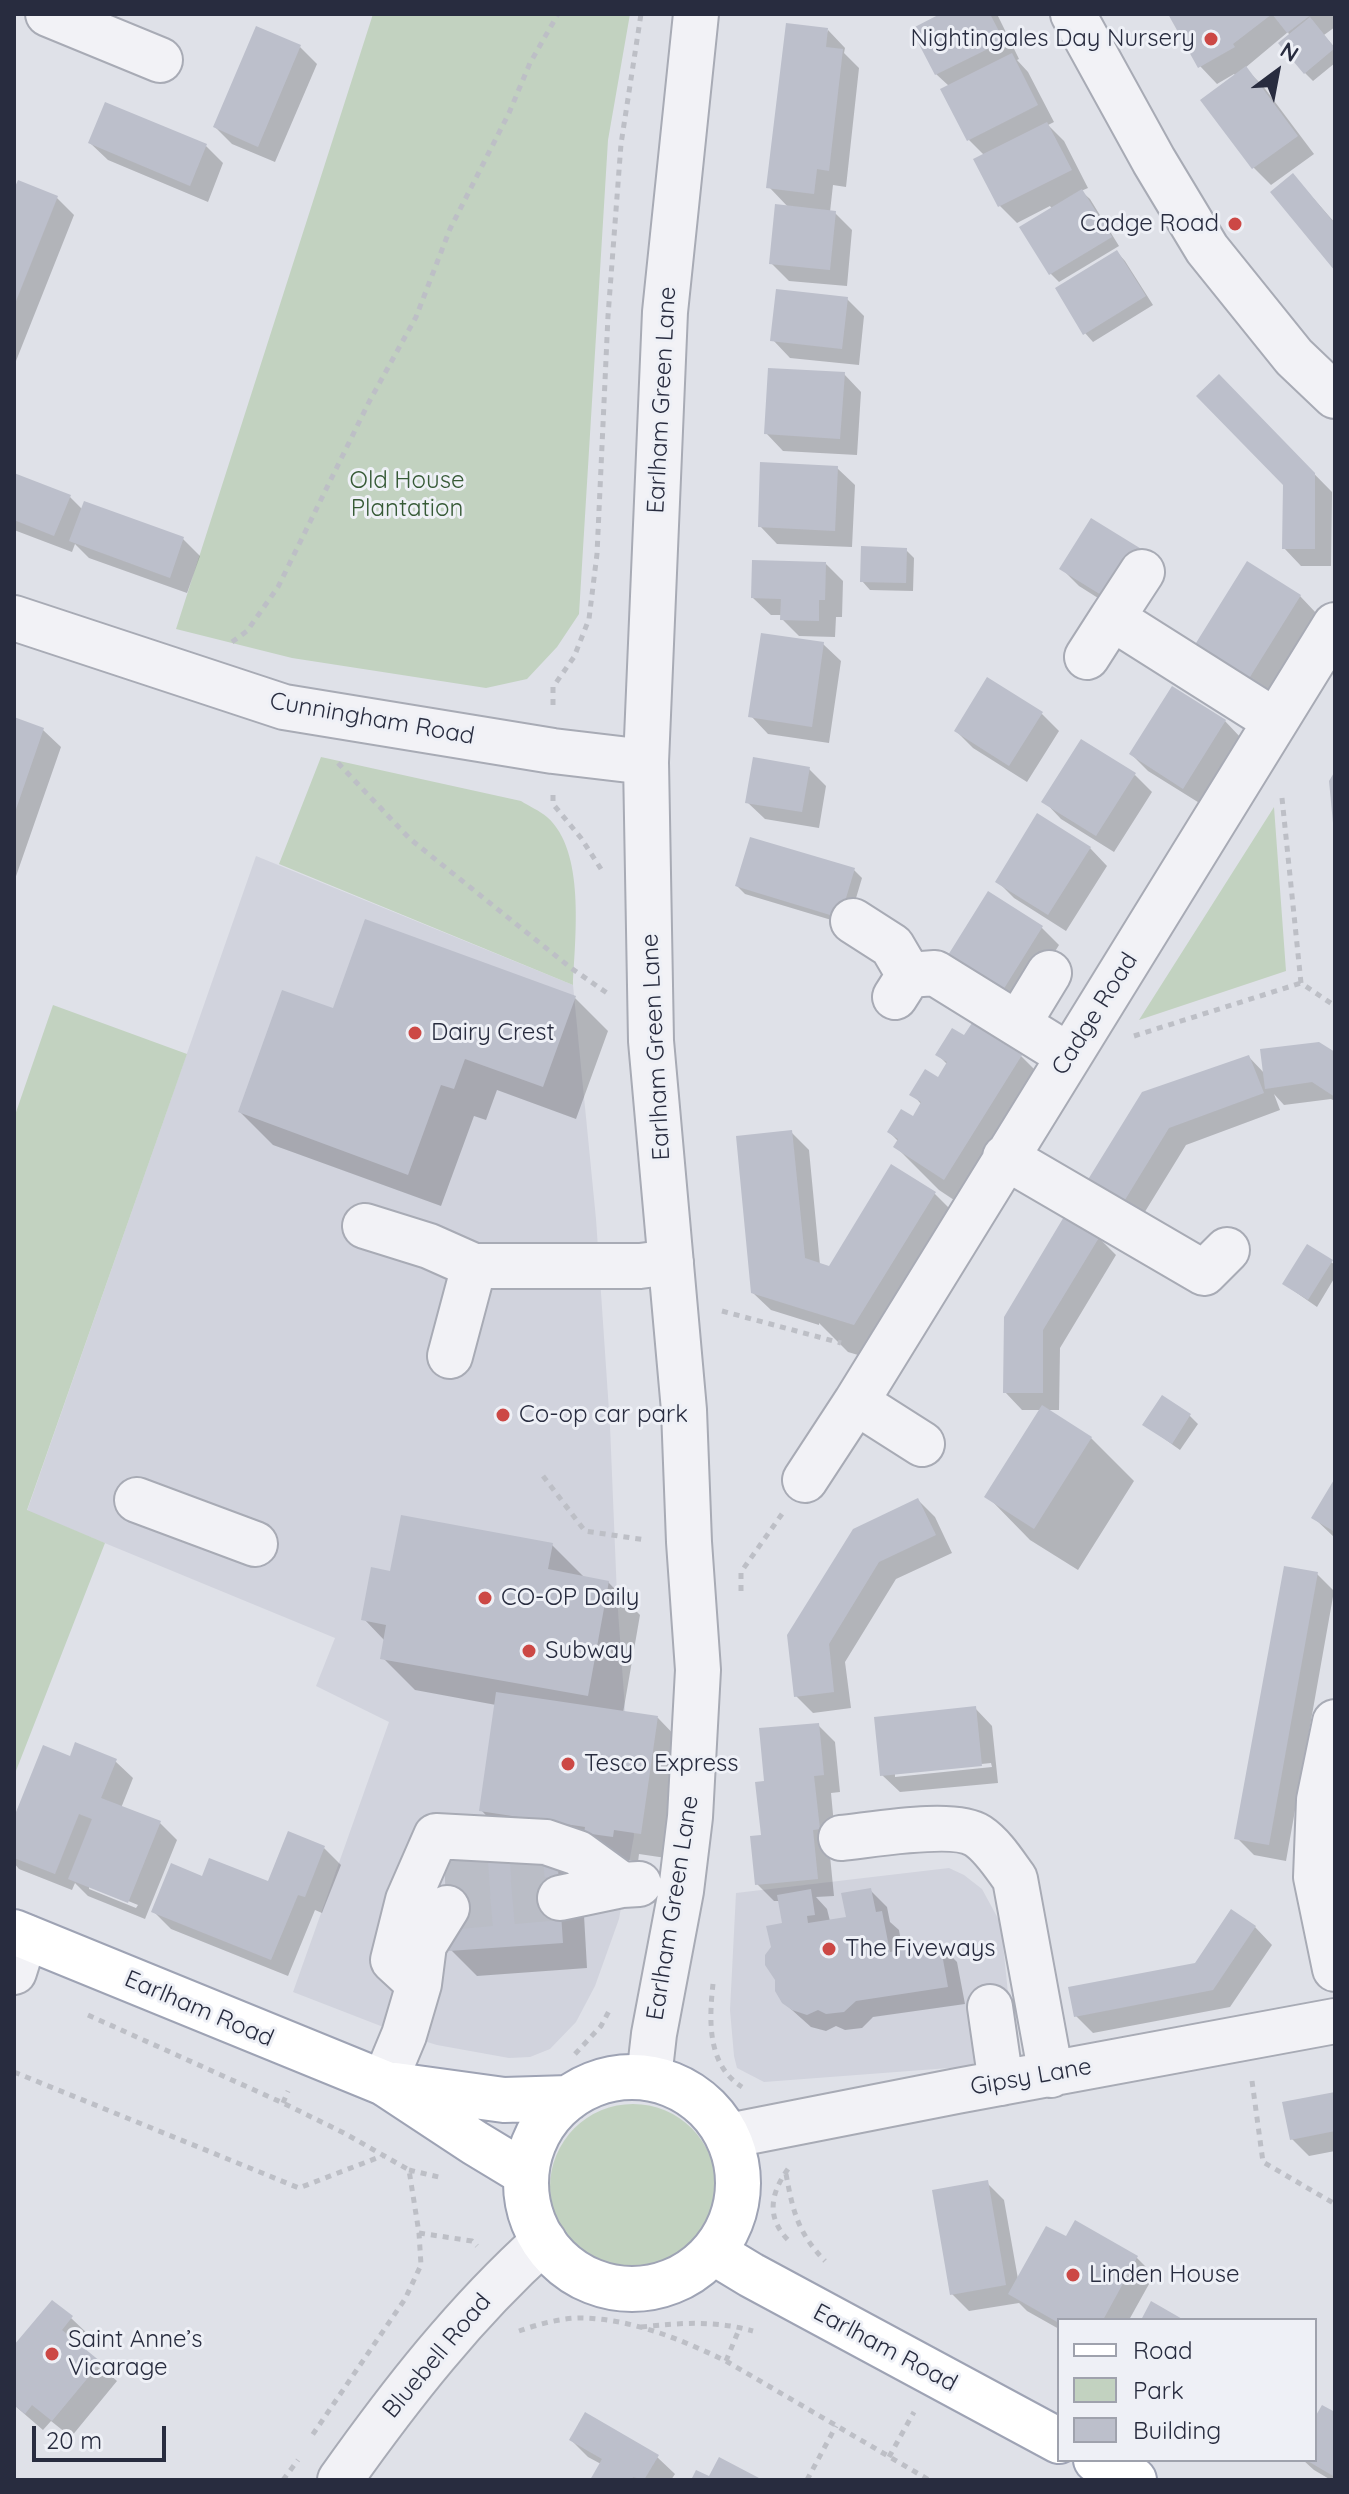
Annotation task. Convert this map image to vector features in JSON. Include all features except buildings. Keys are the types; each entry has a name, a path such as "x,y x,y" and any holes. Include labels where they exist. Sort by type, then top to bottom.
{"main road":[{"name":"Earlham Road","path":"18,1947 384,2083 504,2100 570,2077"},
{"path":"627,2076 649,2078 681,2088 709,2108 728,2136 739,2176 734,2217 713,2252 692,2271 666,2284 619,2288 575,2272 544,2241 530,2213 523,2172 538,2135 570,2077 586,2087 627,2076"},
{"name":"Earlham Road","path":"384,2083 523,2172"},
{"name":"Earlham Road","path":"713,2252 1057,2440"},
{"path":"1100,2462 1134,2480"}],"street":[{"path":"48,14 160,60"},
{"name":"Earlham Green Lane","path":"649,2078 654,2034 681,1891 690,1817 698,1670 684,1410 651,1041 646,762 665,312 696,14"},
{"path":"1073,14 1154,161 1207,249 1294,357 1335,396"},
{"path":"1087,657 1142,572"},
{"name":"Cunningham Road","path":"14,618 284,707 553,751 646,762"},
{"path":"1112,618 1275,721"},
{"name":"Cadge Road","path":"805,1480 1275,721 1321,678 1335,625"},
{"path":"853,921 892,946 902,986 935,973 1069,1056"},
{"path":"1018,1024 1049,973"},
{"path":"1005,1157 1204,1273 1227,1250"},
{"path":"365,1226 435,1233 474,1266 640,1266 671,1262"},
{"path":"450,1356 474,1266"},
{"path":"856,1402 922,1444"},
{"path":"137,1500 255,1544"},
{"path":"1335,1722 1319,1800 1316,1877 1335,1969"},
{"path":"841,1838 953,1827 977,1835 1000,1857 1015,1879 1051,2075"},
{"path":"384,2083 404,2035 437,1931 393,1960 408,1900 436,1836 546,1842 578,1853 622,1885"},
{"path":"560,1898 622,1885 646,1884 681,1891"},
{"path":"990,2007 1001,2083"},
{"name":"Gipsy Lane","path":"728,2136 1335,2021"},
{"name":"Bluebell Road","path":"340,2480 427,2362 507,2274 544,2241"}],"path":[{"path":"194,677 203,650 219,652 247,631 278,587 369,402 416,317 450,229 509,113 530,63 558,14"},
{"path":"604,875 581,838 553,804 553,687 574,657 589,619 597,554 608,316 621,144 641,14"},
{"path":"337,762 410,839 571,968 609,994"},
{"path":"1282,794 1301,983"},
{"path":"1301,983 1335,1006"},
{"path":"1128,1038 1301,983"},
{"path":"722,1311 849,1345"},
{"path":"543,1476 585,1531 659,1541"},
{"path":"741,1572 805,1480"},
{"path":"713,1983 710,2014 712,2043 720,2065 732,2081 749,2092"},
{"path":"570,2077 614,2000"},
{"path":"85,2013 283,2103 409,2170 453,2181"},
{"path":"14,2072 299,2188 383,2156"},
{"path":"1252,2080 1263,2162 1335,2204"},
{"path":"794,2162 774,2192 771,2208 775,2223 794,2245"},
{"path":"283,2480 405,2299 421,2265 409,2170"},
{"path":"785,2173 793,2212 801,2232 826,2262 815,2259"},
{"path":"511,2333 539,2324 583,2317 641,2327 692,2344 929,2480"},
{"path":"726,2361 740,2327"},
{"path":"807,2480 836,2426"}],"shaded area":[{"path":"256,856 573,985 596,1219 634,1836 619,1919 595,1986 576,2022 550,2049 530,2057 509,2058 437,2045 293,1992 389,1722 316,1686 335,1638 27,1511"},
{"path":"949,1868 982,1889 1001,1924 1015,2063 764,2082 737,2068 730,2010 736,1893"}],"green space":[{"name":"Old House Plantation","path":"373,14 630,14 608,140 579,614 557,647 527,679 486,688 292,658 176,629"},
{"path":"321,757 521,801 547,817 568,851 573,873 576,920 573,985 279,864"},
{"path":"1274,807 1286,971 1139,1020"},
{"path":"53,1005 187,1054 27,1510 105,1543 14,1776 14,1118"},
{"path":"633,2104 665,2110 692,2128 710,2155 716,2187 710,2219 692,2246 665,2264 633,2270 601,2264 574,2246 556,2219 550,2187 556,2155 574,2128 601,2110"}],"tunnel":[{"path":"445,1877 544,1870"},
{"path":"447,1908 560,1898"}],"place":[{"name":"Nightingales Day Nursery","path":"1211,39"},
{"name":"Cadge Road","path":"1235,224"},
{"name":"Dairy Crest","path":"415,1033"},
{"name":"Co-op car park","path":"503,1415"},
{"name":"CO-OP Daily","path":"485,1598"},
{"name":"Subway","path":"529,1651"},
{"name":"Tesco Express","path":"568,1764"},
{"name":"The Fiveways","path":"829,1949"},
{"name":"Linden House","path":"1073,2275"},
{"name":"Saint Anne’s Vicarage","path":"52,2354"}]}
